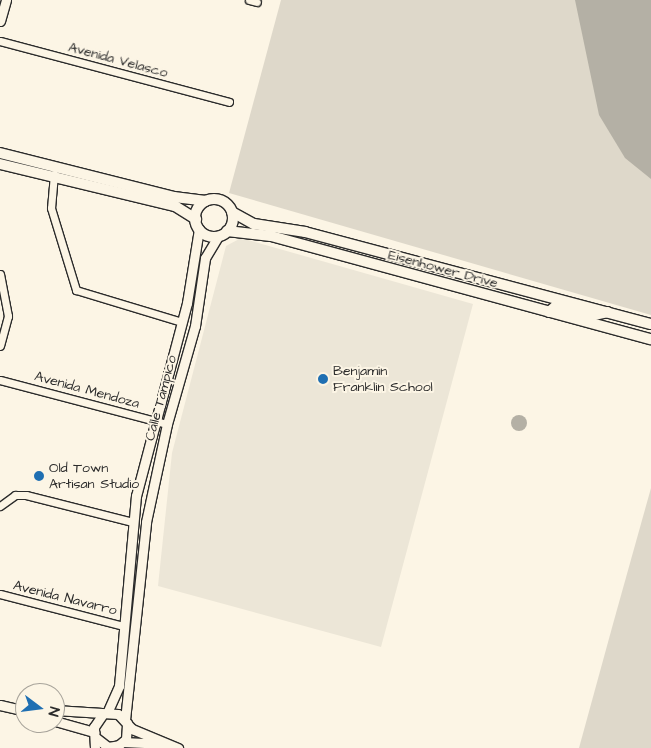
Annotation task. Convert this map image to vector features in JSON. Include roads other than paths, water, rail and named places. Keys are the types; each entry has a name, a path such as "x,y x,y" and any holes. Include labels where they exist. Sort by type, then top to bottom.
{"main road":[{"name":"Eisenhower Drive","path":"0,153 175,206 198,224 223,234 271,236 651,339"},
{"name":"Eisenhower Drive","path":"0,164 55,171 180,199 221,200 232,212 254,224 363,248 651,324"},
{"path":"198,224 206,201"},
{"path":"223,234 232,212"},
{"path":"341,256 363,248"},
{"path":"550,312 556,306 594,315 609,312"}],"street":[{"path":"0,21 6,0"},
{"name":"Avenida Velasco","path":"0,41 229,102"},
{"path":"55,171 51,208 76,290 182,322"},
{"name":"Calle Tampico","path":"95,748 94,735 119,686 133,522 182,322 198,224"},
{"name":"Calle Tampico","path":"119,745 126,721 146,522 167,424 195,326 205,258 223,234"},
{"path":"0,274 8,316 0,346"},
{"name":"Avenida Mendoza","path":"0,380 167,424"},
{"path":"0,506 15,495 26,495 133,522"},
{"name":"Avenida Navarro","path":"0,594 124,626"},
{"path":"0,705 15,709"},
{"path":"65,711 105,714 126,721 166,744 178,748"},
{"path":"65,725 94,735 108,747 166,744"}],"place":[{"name":"Benjamin Franklin School","path":"323,379"},
{"name":"Old Town Artisan Studio","path":"39,476"}]}
